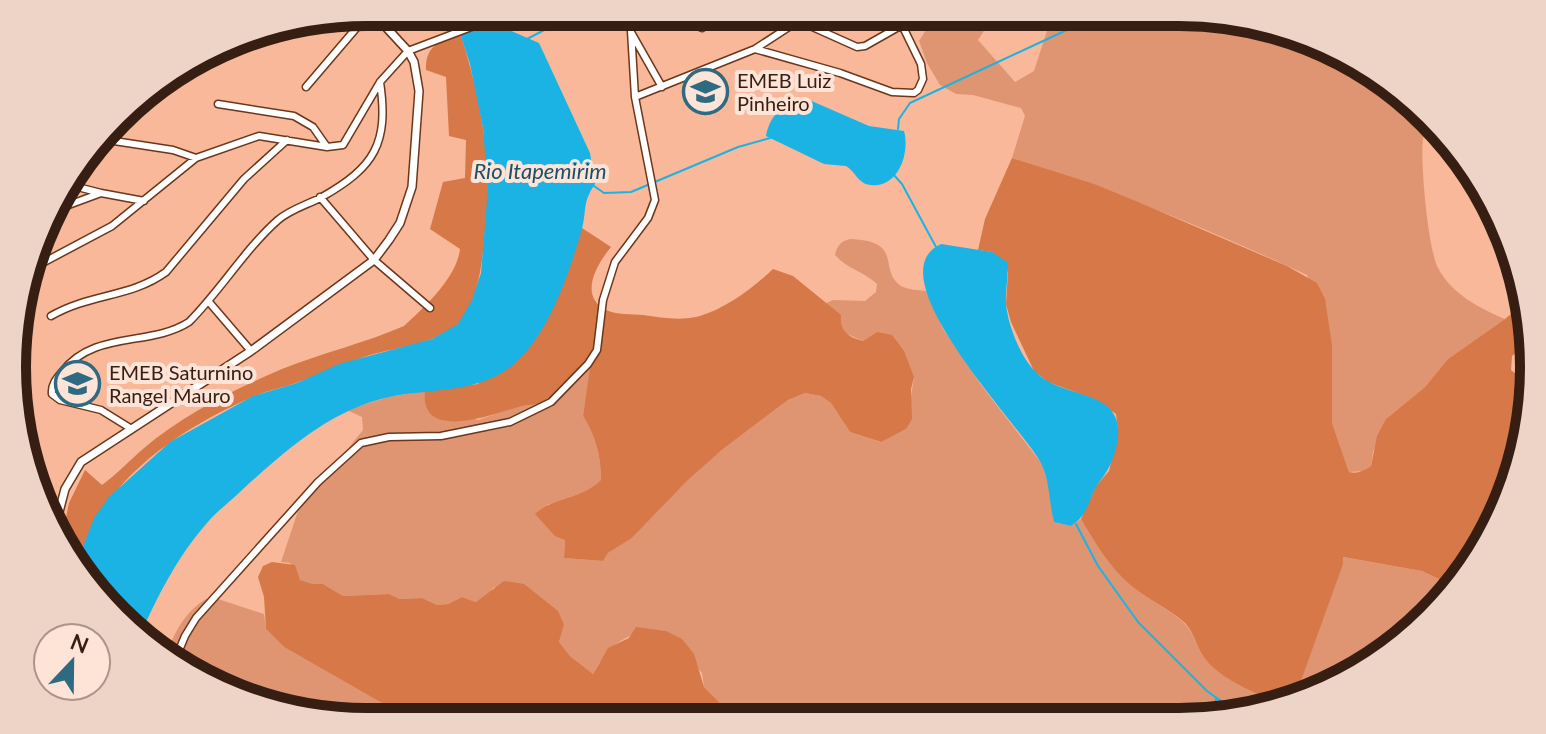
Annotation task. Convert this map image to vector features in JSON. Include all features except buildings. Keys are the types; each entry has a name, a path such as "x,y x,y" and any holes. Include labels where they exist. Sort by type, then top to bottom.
{"street":[{"path":"306,87 359,26"},
{"path":"59,513 72,474 91,454 251,351 374,260 400,223 412,187 419,91 414,62 384,26"},
{"path":"42,263 112,226 196,158 251,137 267,136 327,147 337,147 347,142 380,82 408,51 472,26"},
{"path":"179,651 196,618 318,482 351,450 373,439 441,436 489,428 541,409 588,364 597,350 603,300 615,262 650,214 655,200 635,97 630,26"},
{"path":"698,26 702,28"},
{"path":"635,97 755,49 791,26"},
{"path":"810,26 852,46 865,46 900,26"},
{"path":"755,49 840,73 892,92 909,94 918,90 923,73 915,48 903,26"},
{"path":"631,31 662,87"},
{"path":"130,428 101,410 60,400 52,394 52,385 64,368 81,354 101,345 175,331 189,322 278,220 352,177 368,163 383,130 380,82"},
{"path":"218,104 294,116 313,127 327,147"},
{"path":"51,316 89,299 151,283 172,265 244,179 287,140"},
{"path":"112,141 173,150 196,158"},
{"path":"78,187 144,201"},
{"path":"67,206 101,193"},
{"path":"320,197 374,260 430,308"},
{"path":"209,302 251,351"}],"shaded area":[{"path":"928,26 987,26 978,40 1015,82 1034,71 1048,26 1224,29 1289,44 1330,61 1387,96 1426,132 1423,166 1426,205 1438,268 1458,293 1505,319 1448,359 1425,387 1386,419 1371,466 1364,471 1349,472 1332,423 1332,345 1307,275 1161,212 1012,158 1025,116 1021,108 973,95 956,94 940,85 919,41"},
{"path":"460,32 471,70 480,109 488,194 478,284 460,322 442,335 351,361 256,396 196,426 169,443 121,485 103,510 89,537 84,557 65,524 69,503 85,470 102,485 158,437 228,394 282,369 404,326 446,281 458,260 460,249 430,229 443,182 465,178 466,140 449,136 446,77 426,70 426,62 431,49"},
{"path":"1012,158 1094,184 1143,204 1287,266 1317,283 1325,299 1332,345 1332,423 1349,472 1360,472 1371,466 1377,436 1386,419 1425,387 1448,359 1515,311 1519,350 1512,356 1511,370 1520,375 1519,389 1508,455 1485,518 1450,575 1444,581 1422,571 1343,557 1299,686 1264,697 1221,674 1203,655 1185,623 1121,577 1081,519 1096,486 1109,471 1118,432 1116,414 1094,399 1048,382 1034,371 1006,304 1008,272 992,252 978,250 985,219"},
{"path":"582,228 611,247 600,262 592,288 598,304 614,313 693,318 729,303 773,269 793,276 841,315 841,325 849,335 863,341 877,332 892,335 904,351 914,377 911,389 912,419 906,429 881,442 850,432 831,403 821,396 805,393 788,400 723,449 632,538 608,553 603,561 564,558 565,540 555,536 535,514 550,504 586,491 601,480 597,447 583,416 592,354 546,401 476,419 445,421 434,416 426,407 425,391 478,384"},
{"path":"844,241 867,241 878,245 884,250 894,279 901,286 926,291 943,329 981,385 1042,464 1054,522 1071,526 1081,519 1115,569 1129,584 1184,623 1213,667 1240,686 1264,697 1224,705 1179,708 719,708 719,702 704,687 702,673 666,631 642,633 622,640 606,654 593,674 570,656 559,642 564,625 494,587 476,602 462,597 448,604 437,605 422,598 400,599 389,594 343,596 323,584 300,580 290,563 281,562 305,490 342,456 363,430 362,417 347,410 388,397 425,391 425,400 478,420 522,405 547,401 593,352 583,416 597,447 601,480 593,489 547,505 565,540 564,558 603,561 608,553 632,538 723,449 788,400 805,393 821,396 831,403 850,432 880,442 906,429 914,377 877,332 863,341 845,333 826,303 833,300 865,301 876,292 877,284 835,255"},
{"path":"1342,557 1422,571 1444,581 1387,638 1330,673 1299,686"},
{"path":"272,562 295,565 300,580 323,584 343,596 389,594 400,599 422,598 437,605 448,604 462,597 476,602 504,581 524,584 558,611 564,625 559,642 570,656 593,674 608,648 629,638 636,627 666,631 682,639 694,654 704,687 719,702 719,708 391,708 284,647 266,629 264,597 258,577 263,566"},
{"path":"206,599 218,599 264,614 266,629 284,647 391,708 345,707 300,701 257,690 216,673 170,646 181,623"}],"water":[{"name":"Rio Itapemirim","path":"507,26 509,30 539,43 590,153 595,184 586,201 582,229 571,264 548,319 527,350 502,373 471,385 405,394 368,403 328,422 292,447 220,510 196,536 168,578 145,626 111,592 82,555 94,518 109,497 170,442 253,396 297,383 339,364 432,339 458,324 472,300 481,273 488,189 483,128 470,64 460,33 452,28"},
{"path":"807,99 869,126 904,131 904,158 895,175 881,184 867,184 846,166 824,164 766,136 771,121 780,110"},
{"path":"941,244 992,252 1007,262 1007,312 1024,357 1046,380 1101,402 1111,410 1117,421 1118,437 1112,460 1086,511 1071,526 1054,522 1041,463 958,352 938,318 925,286 925,261"}],"waterway":[{"path":"527,39 552,26"},
{"path":"898,129 899,119 910,103 1074,26"},
{"path":"594,186 604,193 631,192 738,147 770,138"},
{"path":"893,174 902,184 936,247"},
{"path":"1076,524 1098,566 1138,622 1207,691 1229,704"},
{"path":"1215,706 1216,699"}],"place":[{"name":"EMEB Luiz Pinheiro","path":"706,91"},
{"name":"EMEB Saturnino Rangel Mauro","path":"78,384"}]}
